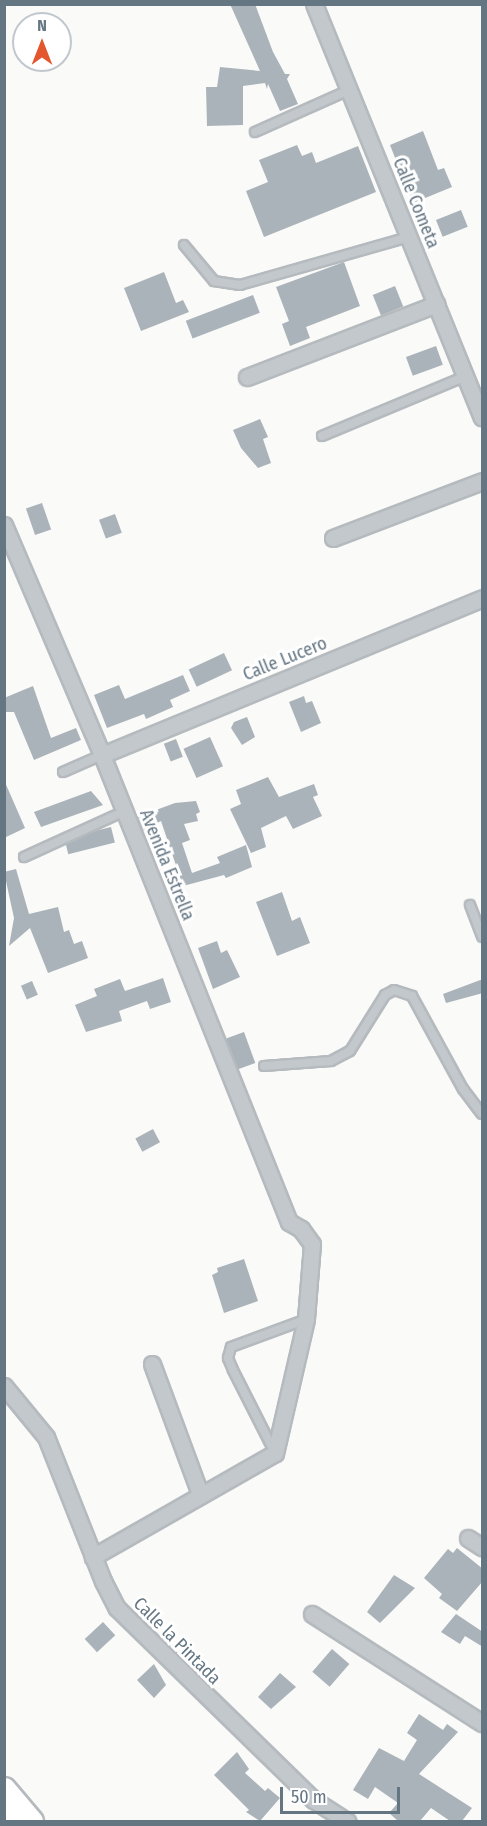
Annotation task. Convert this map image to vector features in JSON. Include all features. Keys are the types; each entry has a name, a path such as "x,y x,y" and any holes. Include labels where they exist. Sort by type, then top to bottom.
{"main road":[{"path":"4,1790 31,1821"}],"street":[{"name":"Calle Cometa","path":"314,4 483,417"},
{"path":"247,377 436,304"},
{"path":"333,538 483,481"},
{"name":"Avenida Estrella","path":"5,526 102,755 289,1222 301,1229 312,1244 306,1319"},
{"name":"Calle Lucero","path":"102,755 483,598"},
{"path":"93,1557 275,1453 306,1319"},
{"path":"152,1364 200,1494"},
{"name":"Calle la Pintada","path":"4,1386 46,1437 93,1557 117,1608 136,1630 314,1800"},
{"path":"468,1538 483,1547"},
{"path":"312,1614 483,1723"},
{"path":"314,1800 326,1821"},
{"path":"314,1800 348,1821"}],"lane":[{"path":"255,132 349,90"},
{"path":"184,245 214,281 240,285 408,237"},
{"path":"322,436 466,376"},
{"path":"63,772 102,755"},
{"path":"24,857 125,812"},
{"path":"470,905 483,937"},
{"path":"264,1066 331,1061 350,1051 385,995 394,990 412,996 463,1089 483,1114"},
{"path":"275,1453 228,1358 231,1347 242,1340 281,1331 306,1319"}],"building":[{"path":"230,4 255,4 273,52 285,74 290,74 287,79 298,104 280,111 268,84 267,89 265,83 243,86 243,125 207,126 206,87 217,87 220,67 260,71"},
{"path":"423,131 438,170 444,168 452,187 413,203 390,145"},
{"path":"297,145 302,156 312,152 316,163 358,146 376,192 264,237 246,191 268,182 259,160"},
{"path":"461,210 468,227 443,237 436,220"},
{"path":"344,262 360,306 306,327 310,338 290,346 282,324 289,321 276,287"},
{"path":"164,272 176,303 183,300 189,312 141,331 124,288"},
{"path":"395,286 403,306 381,315 373,295"},
{"path":"253,295 260,313 193,339 186,321"},
{"path":"436,346 443,365 413,376 406,357"},
{"path":"260,419 268,437 263,439 271,463 258,468 241,448 233,430"},
{"path":"42,503 51,529 35,535 26,509"},
{"path":"115,514 122,533 106,539 99,520"},
{"path":"224,653 232,670 197,687 189,669"},
{"path":"183,675 190,691 170,700 173,707 146,719 144,714 107,728 94,695 119,685 125,699"},
{"path":"33,686 51,738 76,728 81,740 34,760 14,712 4,712 4,698"},
{"path":"304,696 306,703 312,701 321,723 301,732 289,702"},
{"path":"247,717 255,737 242,745 231,728 234,722"},
{"path":"210,737 223,766 197,778 184,749"},
{"path":"176,739 183,757 171,761 164,744"},
{"path":"268,777 279,797 314,784 318,795 313,797 322,816 293,829 286,816 261,828 266,847 251,853 230,809 241,804 236,790"},
{"path":"4,780 25,828 4,838"},
{"path":"91,791 103,805 41,827 34,812"},
{"path":"196,801 200,812 196,814 198,821 184,824 190,840 182,843 192,873 220,863 217,857 246,845 252,867 226,878 224,875 183,886 161,821 143,830 137,817 175,803"},
{"path":"111,827 115,843 68,854 64,839"},
{"path":"16,869 29,914 58,907 64,932 69,930 74,944 82,941 88,958 48,973 30,928 9,946 14,918 4,872"},
{"path":"282,892 292,921 300,917 310,943 277,956 256,902"},
{"path":"217,941 221,953 227,950 240,977 213,989 198,948"},
{"path":"163,978 171,1002 150,1009 147,1001 119,1011 122,1021 86,1032 75,1005 97,996 94,989 120,979 125,991"},
{"path":"483,979 483,993 446,1003 443,994"},
{"path":"32,981 38,995 27,999 21,986"},
{"path":"244,1032 255,1063 237,1070 226,1038"},
{"path":"153,1129 160,1142 142,1152 135,1138"},
{"path":"244,1259 258,1301 224,1313 212,1275 218,1272 217,1268"},
{"path":"457,1548 483,1569 483,1581 457,1611 439,1598 442,1594 424,1578 448,1549 453,1553"},
{"path":"394,1575 415,1588 380,1623 367,1612"},
{"path":"456,1614 483,1632 483,1647 465,1636 460,1644 441,1632"},
{"path":"103,1622 115,1635 97,1652 85,1639"},
{"path":"332,1649 349,1664 330,1687 312,1672"},
{"path":"154,1664 166,1685 154,1698 137,1680"},
{"path":"280,1673 296,1687 271,1709 258,1697"},
{"path":"419,1714 443,1730 447,1724 458,1732 419,1774 472,1808 462,1821 450,1821 431,1808 420,1821 398,1821 389,1813 398,1803 375,1787 368,1799 353,1790 379,1748 404,1761 417,1740 407,1733"},
{"path":"237,1752 249,1769 245,1773 265,1791 268,1788 280,1798 260,1821 246,1812 249,1810 214,1775"}]}
